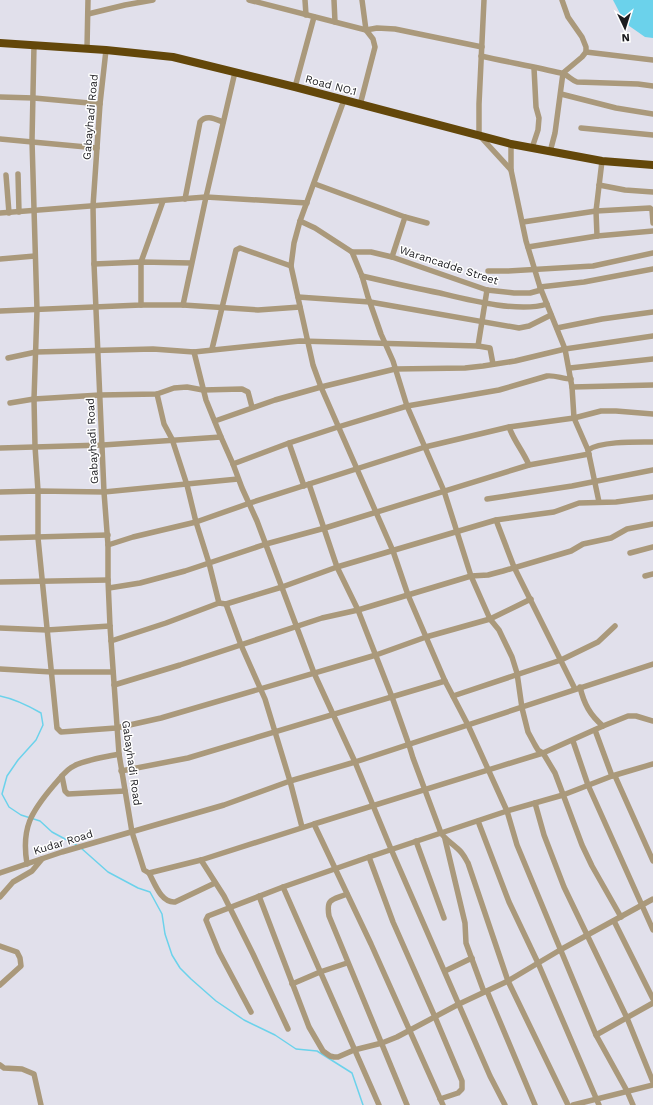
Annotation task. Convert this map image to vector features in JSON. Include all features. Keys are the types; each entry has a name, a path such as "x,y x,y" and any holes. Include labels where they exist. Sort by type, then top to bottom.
{"highway":[{"name":"Road NO.1","path":"0,43 87,48 173,57 295,87 512,144 602,161 653,165"}],"street":[{"path":"87,48 88,0"},
{"path":"88,14 125,2 153,0"},
{"path":"249,0 275,3 306,15 366,30 377,28 395,29 482,47"},
{"path":"305,0 306,15"},
{"path":"334,0 335,22"},
{"path":"360,105 375,47 373,39 366,30 362,0"},
{"path":"484,0 479,135 511,170"},
{"path":"550,152 564,73 586,52 584,42 568,17 562,0"},
{"path":"295,87 314,17"},
{"path":"34,45 32,141 38,310 34,399 38,491 38,538 57,728 61,732 116,728 161,718 376,655 426,637 490,619 531,599"},
{"name":"Gabayhadi Road","path":"106,50 100,104 93,206 94,264 104,492 108,535 110,626 116,728 121,771 132,832 144,870 149,873 164,899 170,902 175,902 216,883"},
{"path":"586,52 653,60"},
{"path":"481,56 564,73 572,81 577,82 638,84 653,86"},
{"path":"532,148 538,130 539,118 536,107 534,68"},
{"path":"183,305 191,263 235,72"},
{"path":"561,94 616,108 653,114"},
{"path":"0,97 34,98 100,104"},
{"path":"344,100 315,184 300,221 294,243 291,266 313,366 356,469 376,512 408,595 445,681 468,725 507,811 517,845 596,1035 627,1091 633,1105"},
{"path":"185,199 200,122 202,119 208,117 223,122"},
{"path":"581,128 653,135"},
{"path":"0,139 97,148"},
{"path":"512,144 511,170 528,247 540,289 565,349 570,368 574,418 589,452 599,502"},
{"path":"597,236 596,210 602,161"},
{"path":"18,174 19,212"},
{"path":"6,175 8,213"},
{"path":"315,184 427,223"},
{"path":"599,185 625,190 653,192"},
{"path":"0,213 206,197 307,203"},
{"path":"141,306 141,262 163,200"},
{"path":"523,222 596,210 650,208 652,210 653,223"},
{"path":"392,257 405,216"},
{"path":"300,221 315,228 352,252 362,276 407,406 444,491 472,576 490,619 506,644 517,674 522,708 528,732 538,750 543,753 555,773 582,845 592,866 621,917"},
{"path":"528,247 597,236 653,231"},
{"path":"212,349 236,250 240,248 291,266"},
{"name":"Warancadde Street","path":"352,252 371,252 392,257 487,290 514,293 530,293 540,289 590,281 653,268"},
{"path":"488,271 508,272 593,266 653,253"},
{"path":"0,259 35,256"},
{"path":"94,264 141,262 191,263"},
{"path":"362,276 486,303 527,307 538,307 547,304"},
{"path":"478,346 487,290"},
{"path":"298,297 370,302 519,328 528,326 551,315"},
{"path":"0,311 183,305 258,310 300,307"},
{"path":"557,328 602,319 653,312"},
{"path":"215,421 252,407 321,387 395,369 465,368 515,361 565,349 653,336"},
{"path":"8,358 36,352 152,349 194,352 212,349 308,341 478,346 490,348 493,364"},
{"path":"194,352 203,390 238,479 250,503 314,673 355,762 391,849 490,1076 505,1105"},
{"path":"570,368 653,359"},
{"path":"233,464 289,443 407,406 498,390 547,376 571,379"},
{"path":"572,387 653,385"},
{"path":"10,402 100,395 157,394 180,387 203,390 246,390 248,392 252,407"},
{"path":"157,394 164,424 172,439 187,485 219,603"},
{"path":"108,544 196,522 356,469 425,448 508,427 574,418 609,410 653,414"},
{"path":"508,427 513,439 524,453 529,464"},
{"path":"0,448 103,445 172,439 221,437"},
{"path":"108,588 140,583 168,576 266,544 325,528 529,464 589,452 594,446 653,442"},
{"path":"289,443 325,528 337,567 358,610 410,744 413,758 441,833 445,839 465,923 466,943 535,1105"},
{"path":"487,498 595,482 653,470"},
{"path":"0,492 104,492 238,479"},
{"path":"111,641 166,623 219,603 226,604 337,567 496,520 554,512 579,503 616,502 653,497"},
{"path":"496,520 514,567 561,660 586,707 603,726"},
{"path":"114,685 332,615 358,610 472,576 488,575 572,550 583,544 611,538 627,529 653,524"},
{"path":"0,538 108,535"},
{"path":"630,553 653,547"},
{"path":"645,576 653,574"},
{"path":"0,582 108,580"},
{"path":"226,604 241,645 260,689 275,733 290,781 302,828"},
{"path":"0,628 47,630 110,626"},
{"path":"453,696 561,660 598,642 615,626"},
{"name":"Kudar Road","path":"0,873 224,805 290,781 355,762 653,664"},
{"path":"0,669 52,672 113,672"},
{"path":"121,771 188,758 333,716 445,681"},
{"path":"149,873 202,860 543,753 628,716 636,716 653,721"},
{"path":"595,730 614,776 653,860"},
{"path":"573,740 588,785 653,930"},
{"path":"27,864 25,841 26,831 31,816 43,798 62,776 74,766 119,754"},
{"path":"251,1012 219,952 206,920 208,916 335,868 478,820 563,795 614,776 653,764"},
{"path":"644,768 653,770"},
{"path":"62,776 65,791 68,794 125,791"},
{"path":"535,803 544,835 561,880 627,1018 653,1084 573,1105"},
{"path":"478,820 509,902 538,963 599,1105"},
{"path":"314,824 371,944 443,1105"},
{"path":"445,839 458,848 468,863 508,981 568,1105"},
{"path":"416,841 444,918"},
{"path":"369,857 393,922 462,1081 462,1089 458,1093 440,1099"},
{"path":"0,897 12,882 32,871 42,859"},
{"path":"202,860 216,883 253,954 288,1029"},
{"path":"282,887 379,1105"},
{"path":"347,894 331,900 328,906 329,916 407,1105"},
{"path":"259,896 309,1027 323,1051 330,1056 338,1057 354,1050 390,1040 459,1004 508,981 560,950 653,900"},
{"path":"614,921 653,999"},
{"path":"0,946 17,952 20,958 21,966 0,985"},
{"path":"445,971 472,958"},
{"path":"292,984 320,972 348,963"},
{"path":"596,1035 653,1003"},
{"path":"0,1066 4,1068 29,1071 34,1074 41,1105"}],"water":[{"path":"613,0 653,0 653,38 645,37 625,23"}],"waterway":[{"path":"0,696 31,707 41,713 43,725 36,740 18,760 7,776 2,794 9,807 21,815 40,821 52,832 78,846"},
{"path":"81,848 108,872 138,888 150,892 162,914 165,934 172,955 180,968 191,979 216,1001 244,1020 275,1035 296,1049 317,1051 352,1073 363,1105"}]}
